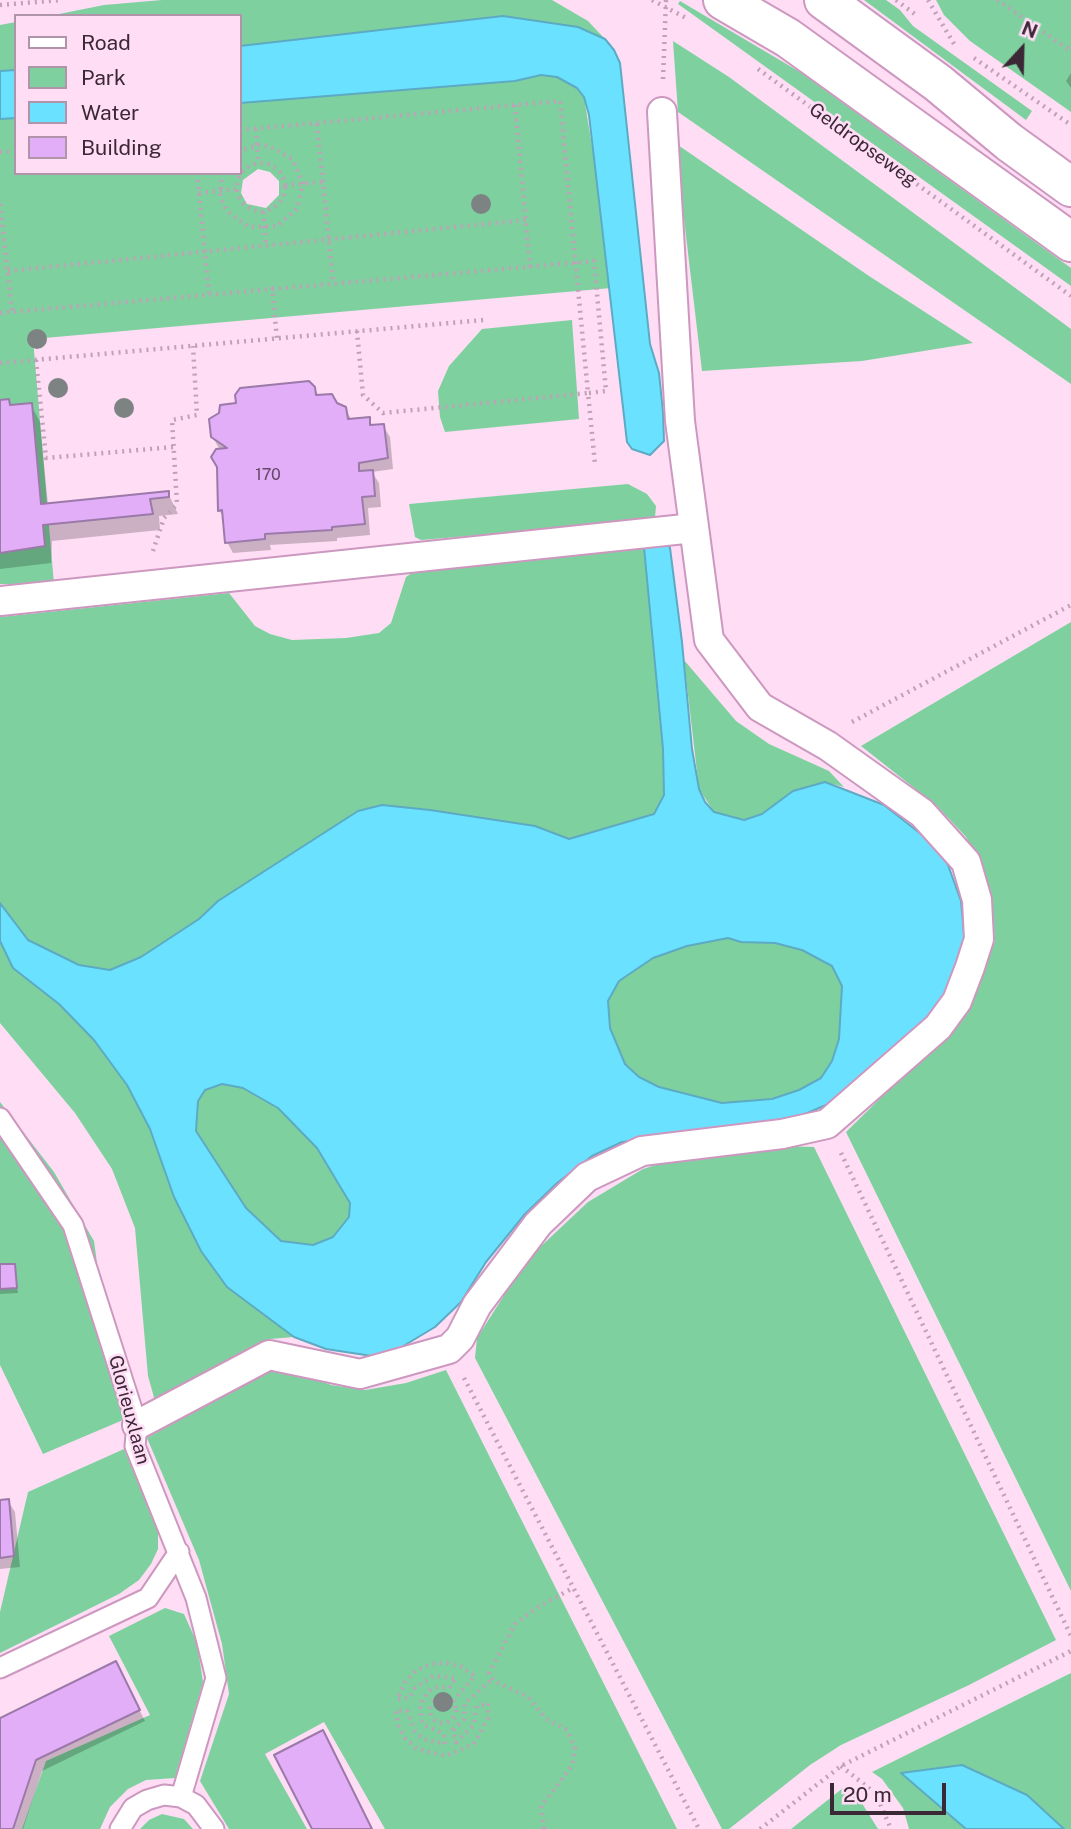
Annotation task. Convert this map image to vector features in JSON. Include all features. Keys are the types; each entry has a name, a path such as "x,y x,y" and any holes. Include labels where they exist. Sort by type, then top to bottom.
{"main road":[{"path":"824,0 938,83 1009,142 1071,187"},
{"path":"710,13 788,38 1071,242"}],"street":[{"path":"137,1424 269,1355 360,1374 449,1349 460,1338 477,1305 538,1224 587,1177 642,1151 782,1134 827,1124 938,1027 957,1001 979,939 977,900 966,862 922,813 817,741 760,707 709,640 680,421 662,112"},
{"path":"0,601 694,528"}],"lane":[{"name":"Glorieuxlaan","path":"0,1118 73,1225 137,1424 135,1446 196,1598 216,1678 181,1797"},
{"path":"0,1668 148,1598 179,1552"},
{"path":"120,1829 133,1808 164,1795 181,1797 196,1805 214,1829"}],"path":[{"path":"0,5 61,0"},
{"path":"652,0 710,13"},
{"path":"928,0 954,44 1071,124"},
{"path":"996,0 1071,51"},
{"path":"662,112 665,3"},
{"name":"Geldropseweg","path":"749,63 1071,296"},
{"path":"242,130 560,101 596,464"},
{"path":"515,105 530,267"},
{"path":"317,124 333,281"},
{"path":"256,129 258,164"},
{"path":"222,175 220,191 226,211 236,221 249,227 265,229 277,226 297,209 303,183 292,159 282,150 257,145 242,150"},
{"path":"240,175 237,189 241,202 247,207 263,212 277,206 282,200 285,185 277,169 258,164 242,172"},
{"path":"197,175 209,293"},
{"path":"285,185 323,182"},
{"path":"199,193 237,189"},
{"path":"0,204 12,312"},
{"path":"263,212 266,246"},
{"path":"8,271 526,220"},
{"path":"0,313 333,281 594,261 606,391 383,413 363,395 357,331"},
{"path":"272,287 277,339"},
{"path":"0,363 484,320"},
{"path":"143,586 164,518 177,504 172,420 197,415 193,346"},
{"path":"36,360 46,458 174,447"},
{"path":"817,741 1071,606"},
{"path":"827,1124 1071,1636"},
{"path":"449,1349 699,1829"},
{"path":"544,1829 541,1807 572,1766 575,1749 567,1730 547,1719 528,1697 493,1679 489,1673 516,1624 538,1607 573,1588"},
{"path":"760,1829 841,1766 1071,1651"},
{"path":"453,1701 475,1676 462,1667 447,1663 431,1664 417,1670 405,1680 397,1699 409,1698 423,1680 433,1676 456,1678 449,1688 442,1686 429,1691 420,1704 421,1718 431,1730 444,1734 445,1744 423,1739 409,1721 407,1712 396,1710 398,1725 406,1739 417,1749 439,1755 461,1752 474,1744 488,1718 488,1703 477,1706 473,1726 456,1742 453,1730 464,1719 465,1703 493,1679"},
{"path":"441,1697 453,1701 456,1713 452,1720 440,1723 432,1718 430,1710 433,1701 441,1697"},
{"path":"841,1766 876,1794 891,1829"}],"green space":[{"path":"162,0 552,0 588,21 605,39 578,27 503,16 242,46 242,14 59,14 104,5"},
{"path":"864,0 886,0 900,10 913,26 1032,111 1026,120"},
{"path":"936,0 1071,0 1071,112 970,41 944,15"},
{"path":"680,1 800,72 1071,268 1071,286 678,4"},
{"path":"14,22 14,70 0,71 0,25"},
{"path":"673,41 729,77 1071,329 1071,384 678,112"},
{"path":"541,75 557,77 577,88 584,97 601,202 611,288 33,339 54,584 0,584 0,119 14,118 14,175 242,175 242,103 515,81","holes":["258,169 270,172 279,181 279,195 266,208 247,204 241,193 243,180"]},
{"path":"675,143 869,276 973,343 862,361 702,371"},
{"path":"572,320 579,419 445,432 440,417 438,391 449,366 482,329"},
{"path":"628,484 647,494 656,506 655,518 642,522 421,540 415,537 409,504"},
{"path":"644,547 663,749 664,795 654,814 569,839 535,826 382,805 358,811 218,901 199,919 141,957 110,970 79,965 28,940 0,903 0,617 229,593 255,626 270,634 292,640 346,638 379,633 391,623 406,577 416,570"},
{"path":"1071,622 1071,1591 846,1132 964,1016 995,941 992,905 983,872 966,837 937,806 861,746"},
{"path":"684,660 736,721 769,744 829,771 844,787 825,782 793,791 762,814 744,820 714,812 699,789"},
{"path":"728,938 741,942 775,943 802,950 832,966 842,986 839,1039 832,1061 821,1078 799,1090 772,1099 722,1103 659,1087 639,1077 625,1064 610,1028 608,1001 619,981 653,958 687,946"},
{"path":"0,941 13,968 59,1004 94,1040 127,1085 150,1129 174,1197 201,1251 227,1287 294,1337 270,1339 249,1348 155,1401 148,1376 135,1228 112,1169 75,1113 0,1023"},
{"path":"222,1084 243,1088 278,1108 317,1148 350,1203 349,1217 333,1237 313,1245 281,1241 246,1208 196,1131 198,1101 205,1090"},
{"path":"0,1102 54,1172 94,1241 112,1373 123,1420 43,1454 0,1365"},
{"path":"782,1146 814,1147 1056,1640 969,1685 841,1745 810,1765 729,1829 722,1829 475,1358 477,1338 519,1272 538,1249 588,1202 643,1169 684,1156 747,1153"},
{"path":"278,1369 298,1372 331,1385 365,1390 406,1383 446,1370 677,1829 385,1829 324,1722 265,1754 307,1829 229,1829 200,1781 229,1694 222,1644 199,1560 147,1438 262,1372"},
{"path":"124,1449 158,1530 158,1549 151,1564 139,1580 119,1594 0,1653 0,1612 28,1492"},
{"path":"165,1608 184,1614 197,1643 203,1682 175,1778 146,1780 128,1789 110,1807 100,1829 22,1829 46,1761 150,1715 109,1636"},
{"path":"1071,1673 1071,1829 1064,1829 1026,1795 962,1765 902,1773 966,1829 909,1829 903,1808 882,1779 872,1772"},
{"path":"843,1788 860,1800 878,1829 791,1829"},
{"path":"162,1814 184,1819 193,1829 140,1829 149,1820"}],"water":[{"path":"503,16 578,27 605,39 620,63 650,344 659,373 664,441 650,455 632,449 627,442 589,115 584,97 577,88 557,77 541,75 515,81 242,103 242,46"},
{"path":"14,70 14,118 0,119 0,71"},
{"path":"667,542 670,548 692,749 699,789 705,802 714,812 744,820 762,814 793,791 825,782 884,805 935,845 948,865 961,901 965,945 956,972 943,997 916,1034 840,1099 805,1114 751,1126 622,1142 592,1156 557,1183 525,1214 486,1262 461,1302 435,1327 400,1348 372,1356 326,1349 294,1337 227,1287 201,1251 174,1197 150,1129 127,1085 94,1040 59,1004 13,968 0,941 0,903 28,940 79,965 110,970 141,957 199,919 218,901 358,811 382,805 430,810 535,826 569,839 654,814 664,795 663,749 644,547","holes":["728,938 741,942 775,943 802,950 832,966 842,986 839,1039 832,1061 821,1078 799,1090 772,1099 722,1103 659,1087 639,1077 625,1064 610,1028 608,1001 619,981 653,958 687,946","222,1084 243,1088 278,1108 317,1148 350,1203 349,1217 333,1237 313,1245 281,1241 246,1208 196,1131 198,1101 205,1090"]},
{"path":"962,1765 1027,1795 1064,1829 966,1829 901,1773"}],"building":[{"path":"309,381 315,387 316,395 332,394 337,403 346,407 348,419 370,417 370,425 384,424 388,458 359,463 359,471 373,470 375,496 362,497 365,524 332,527 332,530 265,534 265,539 225,543 222,510 218,511 217,467 211,457 216,449 227,448 211,437 209,419 219,413 220,405 236,403 235,395 240,388"},
{"path":"9,399 10,405 32,403 41,504 169,491 169,497 150,499 153,514 43,525 45,546 0,553 0,400"},
{"path":"0,1264 15,1264 17,1288 0,1289"},
{"path":"9,1499 14,1556 0,1558 0,1500"},
{"path":"116,1661 140,1710 36,1760 13,1829 0,1829 0,1718"},
{"path":"323,1730 372,1829 312,1829 274,1755"}]}
